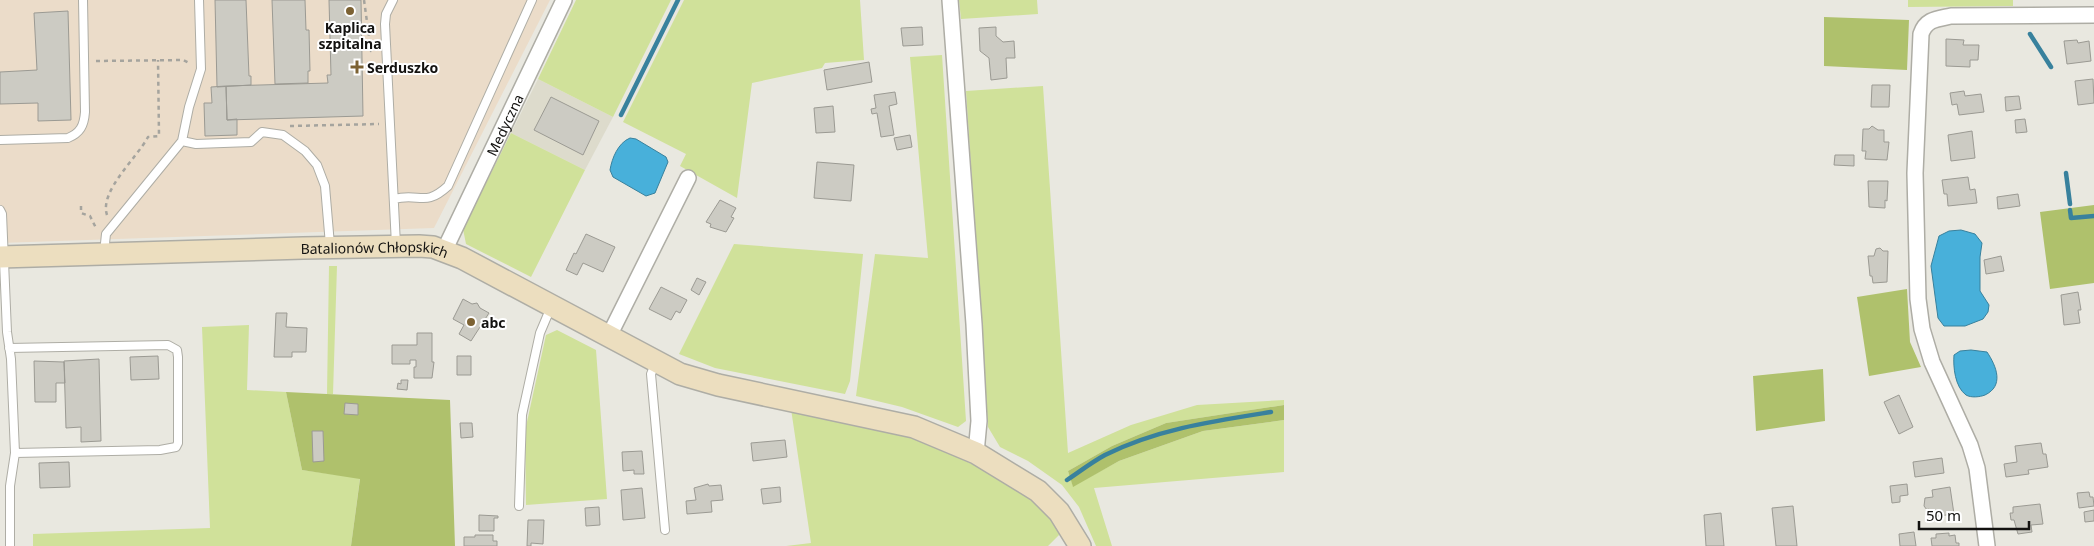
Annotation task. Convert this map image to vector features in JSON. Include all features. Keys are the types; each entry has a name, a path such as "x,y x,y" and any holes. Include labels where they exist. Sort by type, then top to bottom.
{"street":[{"name":"Medyczna","path":"444,251 564,0"},
{"path":"950,0 974,324 979,421 976,453"},
{"path":"1987,546 1970,445 1932,362 1922,329 1918,299 1916,174 1921,34 1924,26 1929,21 1950,16 2094,15"},
{"path":"609,336 688,178"},
{"name":"Batalionów Chłopskich","path":"3,257 396,246 419,246 444,251 680,374 718,385 914,427 976,453 1038,491 1059,512 1080,546"}],"lane":[{"path":"0,140 60,139 75,135 81,129 85,121 83,0"},
{"path":"104,254 106,234 182,141 188,107 201,69 199,0"},
{"path":"393,0 386,14 385,24 396,246"},
{"path":"394,199 407,196 424,200 448,186 532,0"},
{"path":"182,141 196,144 251,142 262,132 284,135 304,151 317,165 325,186 330,247"},
{"path":"0,210 2,214 15,453 10,486 10,546"},
{"path":"519,506 522,415 540,333 552,306"},
{"path":"10,348 168,345 177,350 178,357 178,443 176,447 160,450 15,453"},
{"path":"656,361 651,374 665,530"}],"path":[{"path":"364,0 371,51 377,53"},
{"path":"109,219 105,207 112,188 148,137 159,136 158,60"},
{"path":"84,61 183,60 201,69"},
{"path":"271,134 274,127 379,124"},
{"path":"81,206 81,213 90,216 95,228 102,226"}],"shaded area":[{"path":"0,0 550,0 434,228 0,243"},
{"path":"538,79 613,117 585,170 511,133"}],"green space":[{"path":"576,0 671,0 613,117 538,79"},
{"path":"684,0 860,0 864,60 825,63 822,68 752,83 737,198 680,166 686,154 623,122"},
{"path":"959,0 1037,0 1038,14 961,19"},
{"path":"1908,0 2013,0 2013,6 1908,7"},
{"path":"1824,17 1909,20 1907,70 1824,66"},
{"path":"942,55 966,421 958,427 902,407 856,396 875,254 928,258 910,57"},
{"path":"1043,86 1068,453 1131,425 1197,405 1284,400 1284,405 1166,423 1112,446 1068,471 1073,486 1119,461 1203,431 1284,420 1284,472 1094,488 1112,546 1096,546 1079,507 1062,485 1028,461 1000,447 988,427 966,91"},
{"path":"511,133 585,170 531,277 466,244 463,229"},
{"path":"2094,205 2094,283 2050,289 2040,212"},
{"path":"734,244 863,254 850,381 845,394 715,368 679,354"},
{"path":"329,266 337,266 333,394 327,394"},
{"path":"1907,289 1910,342 1921,367 1869,376 1857,297"},
{"path":"249,325 247,390 286,392 302,470 360,478 351,546 33,546 33,534 210,528 202,327"},
{"path":"557,330 596,350 607,499 526,505 525,431 546,335"},
{"path":"1823,369 1825,421 1756,431 1753,376"},
{"path":"286,392 450,400 455,546 351,546 360,479 302,470"},
{"path":"1284,405 1284,420 1203,431 1119,461 1073,487 1068,471 1112,446 1166,423"},
{"path":"791,409 903,432 1015,484 1056,519 1060,534 1048,546 786,546 811,543"}],"water":[{"path":"630,138 636,139 666,157 668,162 655,193 646,196 613,177 610,170 614,156 622,143"},
{"path":"1961,230 1975,234 1982,243 1980,291 1989,305 1988,312 1983,319 1965,326 1944,326 1938,318 1931,266 1939,236 1949,231"},
{"path":"1960,351 1987,352 1996,370 1997,381 1995,387 1985,395 1968,396 1959,387 1954,365 1954,355"}],"building":[{"path":"215,0 246,0 251,85 217,87"},
{"path":"272,0 305,0 306,30 309,30 310,71 308,71 308,83 275,84"},
{"path":"329,0 361,0 363,116 227,120 226,86 328,83 327,75 331,75"},
{"path":"68,11 71,120 38,121 38,103 0,104 0,72 37,70 34,13"},
{"path":"922,27 923,45 903,46 901,28"},
{"path":"996,27 996,36 1003,42 1014,41 1015,58 1006,58 1007,78 991,80 989,58 980,51 979,28"},
{"path":"1946,39 1964,40 1963,45 1979,45 1978,60 1970,60 1970,67 1946,66"},
{"path":"2077,40 2078,43 2089,41 2091,61 2067,64 2064,41"},
{"path":"869,62 872,82 827,90 824,70"},
{"path":"2093,79 2094,103 2078,105 2075,81"},
{"path":"1872,85 1890,85 1889,107 1871,107"},
{"path":"226,86 227,120 237,119 237,135 205,136 204,103 212,103 211,87"},
{"path":"1964,91 1965,96 1981,94 1984,112 1959,115 1957,104 1952,105 1950,93"},
{"path":"895,92 897,104 889,106 894,135 881,137 877,113 872,114 871,109 876,108 874,95"},
{"path":"2019,96 2021,109 2006,111 2005,97"},
{"path":"551,97 599,121 583,155 534,130"},
{"path":"833,106 835,132 816,133 814,108"},
{"path":"2025,119 2027,132 2016,133 2015,120"},
{"path":"1872,126 1878,130 1884,130 1884,142 1889,142 1887,160 1865,159 1866,151 1862,151 1863,129 1869,129"},
{"path":"1972,131 1975,158 1951,161 1948,135"},
{"path":"910,135 912,147 897,150 894,138"},
{"path":"1835,155 1854,155 1854,166 1834,165"},
{"path":"817,162 854,165 851,201 814,198"},
{"path":"1968,177 1970,190 1975,189 1977,203 1948,206 1947,194 1944,194 1942,180"},
{"path":"1868,181 1888,181 1885,208 1869,207"},
{"path":"2018,194 2020,206 1998,209 1997,197"},
{"path":"720,200 736,208 731,217 734,218 726,232 710,227 711,224 706,222"},
{"path":"586,234 615,247 603,272 583,263 577,275 566,270"},
{"path":"1880,248 1883,251 1888,251 1887,282 1873,283 1872,276 1870,276 1868,256 1874,256 1876,249"},
{"path":"2001,256 2004,271 1986,274 1984,260"},
{"path":"697,278 706,282 699,295 691,290"},
{"path":"661,287 687,300 680,313 676,311 671,320 649,309"},
{"path":"2078,292 2081,310 2078,310 2080,323 2064,325 2061,295"},
{"name":"abc","path":"463,299 472,304 477,303 480,308 489,313 471,341 459,334 464,325 453,319"},
{"path":"276,313 287,313 286,327 307,328 306,352 292,352 292,357 274,357"},
{"path":"417,333 432,333 432,362 434,362 432,378 414,378 416,360 410,360 410,364 392,364 392,345 417,345"},
{"path":"158,356 159,379 131,380 130,357"},
{"path":"457,356 471,356 471,375 457,375"},
{"path":"99,359 101,441 81,442 81,427 66,428 64,361"},
{"path":"34,361 64,362 65,383 56,383 56,402 35,402"},
{"path":"401,380 408,380 407,390 397,389 398,383 401,384"},
{"path":"1899,395 1913,427 1899,434 1884,402"},
{"path":"345,403 358,404 358,415 344,414"},
{"path":"460,423 472,423 473,437 461,438"},
{"path":"312,431 323,431 324,461 313,462"},
{"path":"785,440 787,457 753,461 751,443"},
{"path":"2041,443 2043,454 2046,454 2048,467 2028,470 2029,474 2006,477 2004,464 2017,462 2015,446"},
{"path":"642,451 644,474 634,474 634,470 623,471 622,452"},
{"path":"1942,458 1944,473 1915,477 1913,462"},
{"path":"69,462 70,487 40,488 39,463"},
{"path":"708,484 709,486 721,485 723,500 711,501 712,512 687,514 686,501 696,500 694,488"},
{"path":"1907,484 1908,495 1900,496 1900,502 1892,503 1890,486"},
{"path":"780,487 781,502 763,504 761,489"},
{"path":"1950,487 1954,514 1930,517 1929,509 1927,510 1924,506 1925,498 1933,497 1932,490"},
{"path":"642,488 645,518 623,520 621,490"},
{"path":"2089,492 2090,497 2093,497 2094,506 2079,508 2077,493"},
{"path":"2040,504 2043,524 2031,525 2032,532 2018,534 2014,520 2011,520 2010,513 2013,513 2013,507"},
{"path":"1793,506 1797,546 1776,546 1772,508"},
{"path":"599,507 600,525 586,526 585,508"},
{"path":"2094,510 2094,521 2085,522 2084,512"},
{"path":"1721,513 1724,546 1706,546 1704,515"},
{"path":"479,515 498,516 498,518 494,518 494,531 479,531"},
{"path":"528,520 544,520 543,544 531,543 531,546 527,546"},
{"path":"1914,532 1916,546 1900,546 1899,534"},
{"path":"1949,533 1949,536 1955,535 1956,543 1959,543 1959,546 1932,546 1931,538 1936,538 1936,534"},
{"path":"475,535 493,535 493,541 497,541 497,546 464,546 464,537 475,537"}],"waterway":[{"path":"621,115 678,0"},
{"path":"2030,34 2051,67"},
{"path":"2066,173 2070,204"},
{"path":"2070,210 2071,218 2094,216"},
{"path":"1067,480 1105,455 1165,432 1271,412"}],"place":[{"name":"Kaplica szpitalna","path":"350,11"},
{"name":"Serduszko","path":"357,67"},
{"name":"abc","path":"471,322"}]}
